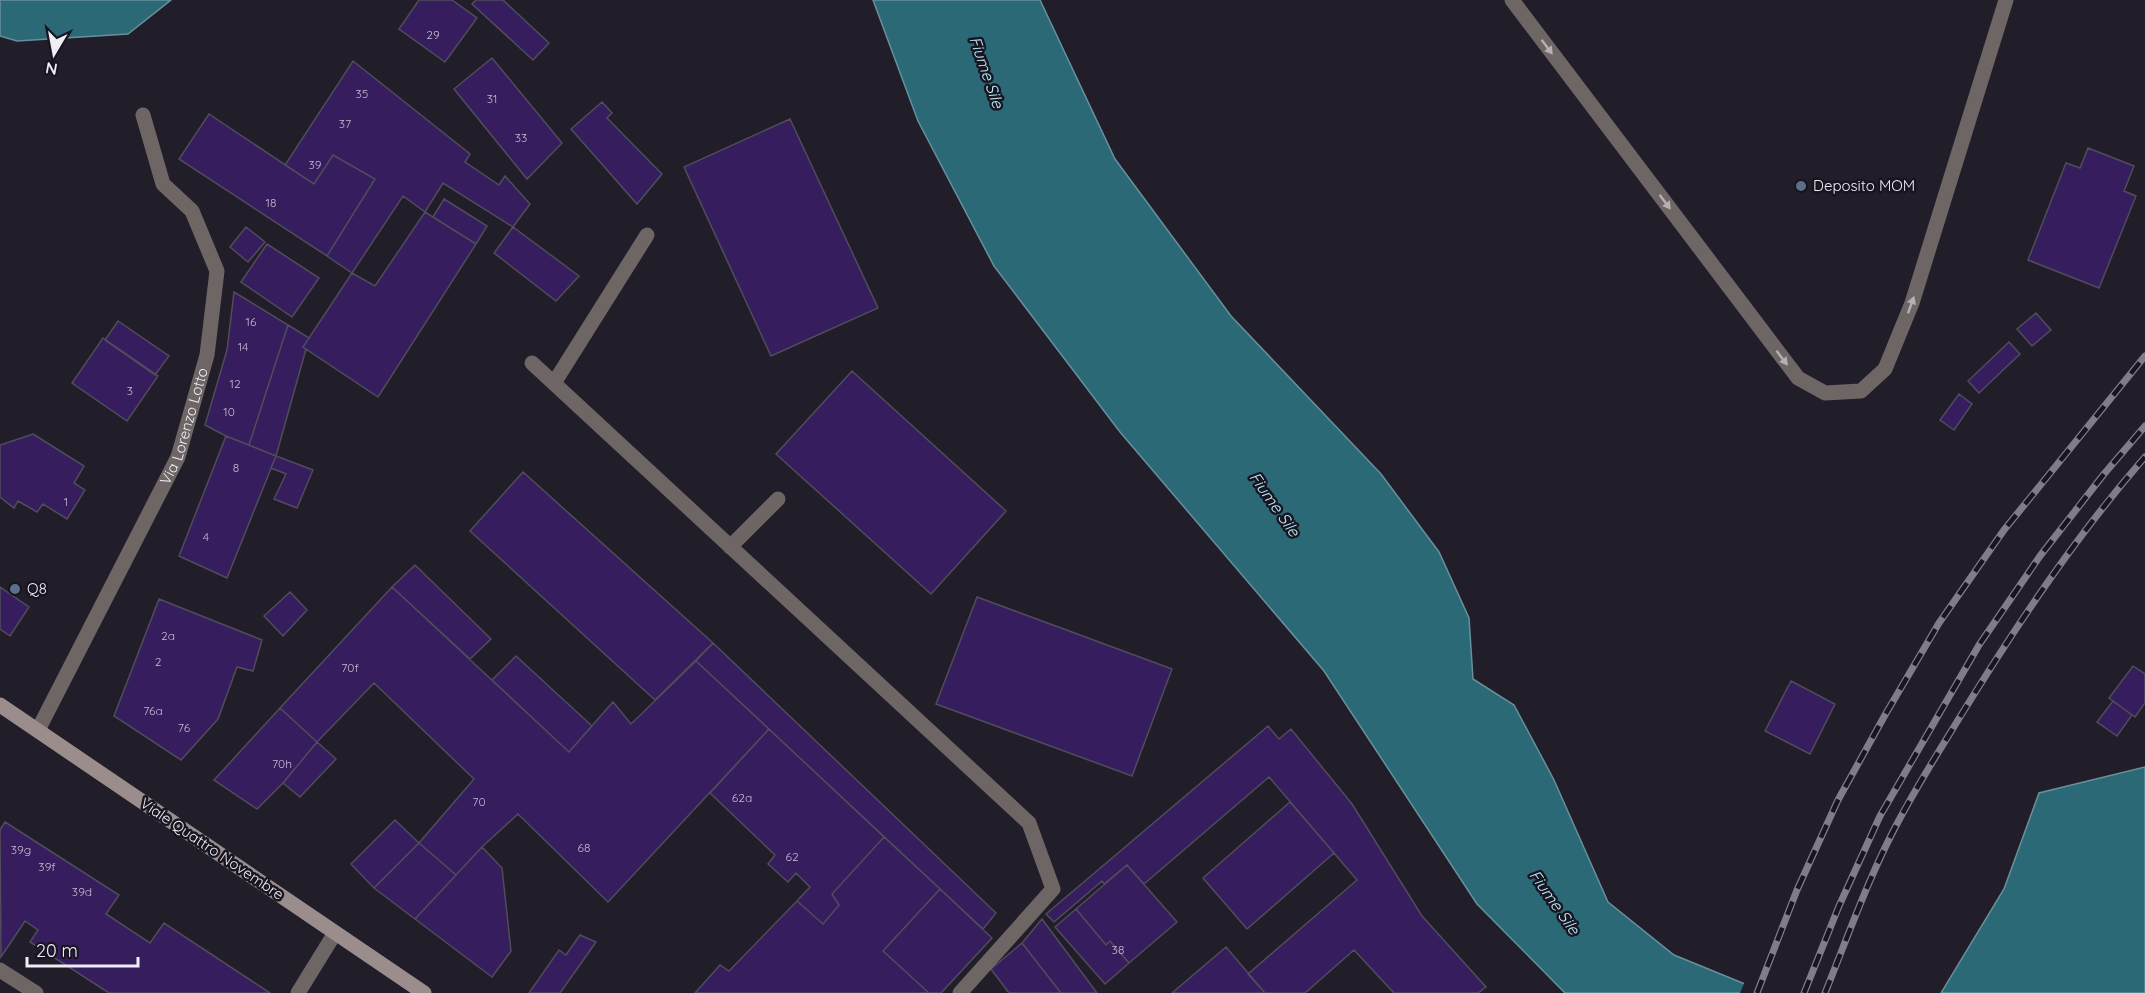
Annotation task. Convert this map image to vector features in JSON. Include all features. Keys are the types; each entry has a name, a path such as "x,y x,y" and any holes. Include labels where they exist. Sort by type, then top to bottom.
{"main road":[{"name":"Viale Quattro Novembre","path":"0,705 424,993"}],"street":[{"path":"1512,0 1798,378 1825,393 1861,392 1885,369 1912,303 2006,0"},
{"name":"Via Lorenzo Lotto","path":"38,730 178,457 207,355 217,271 192,211 163,184 143,115"},
{"path":"554,383 646,235"},
{"path":"532,363 1029,823 1053,889 960,993"},
{"path":"730,547 778,499"},
{"path":"298,993 335,933"},
{"path":"0,970 36,993"}],"water":[{"path":"0,0 171,0 128,34 17,41 0,36"},
{"name":"Fiume Sile","path":"873,0 1040,0 1115,159 1231,316 1381,474 1439,552 1469,618 1473,679 1514,705 1554,780 1608,902 1674,955 1767,993 1565,993 1477,904 1324,671 1120,432 994,266 918,121"},
{"path":"2145,767 2145,993 1941,993 2004,889 2039,793"}],"pier":[{"path":"1745,981 1768,990 1770,993 1740,993"}],"building":[{"path":"419,0 452,0 477,18 445,62 399,29"},
{"path":"476,0 503,0 549,43 533,60 472,4"},
{"path":"492,58 562,143 527,179 454,89"},
{"path":"353,61 470,154 465,162 499,185 505,176 530,204 513,227 443,183 425,212 403,196 352,273 327,256 375,179 333,155 314,184 285,165"},
{"path":"602,102 612,113 607,118 662,174 637,204 571,129"},
{"path":"209,114 314,184 333,155 375,179 327,256 179,159"},
{"path":"790,119 878,308 771,356 684,167"},
{"path":"2088,148 2134,166 2124,191 2136,196 2099,288 2028,260 2066,163 2080,168"},
{"path":"444,199 487,226 476,244 433,217"},
{"path":"425,212 476,244 378,397 303,347 352,273 375,286"},
{"path":"246,227 265,242 248,262 230,247"},
{"path":"513,227 579,276 556,301 494,253"},
{"path":"267,244 319,278 292,317 241,282"},
{"path":"234,292 288,325 249,445 205,425 227,350"},
{"path":"2036,313 2051,330 2032,346 2017,329"},
{"path":"118,321 169,356 155,375 105,340"},
{"path":"288,325 309,338 303,347 306,349 276,456 249,445"},
{"path":"103,338 158,376 127,421 72,383"},
{"path":"2009,342 2020,354 1979,393 1968,381"},
{"path":"852,371 1006,511 931,594 776,454"},
{"path":"1959,394 1972,404 1954,430 1940,420"},
{"path":"33,434 84,466 74,483 85,490 67,519 43,504 37,512 18,501 14,508 0,497 0,445"},
{"path":"226,436 276,456 227,578 179,556"},
{"path":"276,456 313,470 297,508 274,499 286,474 271,468"},
{"path":"523,472 713,643 655,700 470,531"},
{"path":"415,565 491,639 470,659 392,587"},
{"path":"0,587 29,607 10,636 0,629"},
{"path":"392,587 569,752 613,702 631,724 696,661 769,729 608,902 518,814 456,875 419,843 474,779 374,683 317,742 280,708"},
{"path":"290,592 307,610 283,636 264,616"},
{"path":"977,597 1172,669 1132,776 936,704"},
{"path":"159,599 262,640 253,671 237,667 218,719 181,760 114,716"},
{"path":"713,643 996,913 983,929 696,661"},
{"path":"516,656 592,726 569,752 492,680"},
{"path":"2133,666 2145,674 2145,703 2135,717 2109,698"},
{"path":"1791,681 1835,704 1810,754 1765,731"},
{"path":"2113,701 2132,715 2117,736 2097,722"},
{"path":"280,708 317,742 283,783 257,809 214,780"},
{"path":"1268,726 1279,739 1291,729 1352,804 1422,916 1486,987 1478,993 1394,993 1354,950 1305,993 1265,993 1248,974 1357,880 1269,777 1144,884 1127,865 1104,884 1102,881 1054,922 1046,914"},
{"path":"769,729 884,837 832,894 839,905 823,924 797,901 810,887 796,873 788,882 768,864 775,855 710,793"},
{"path":"317,742 336,759 300,797 283,783"},
{"path":"1290,802 1334,853 1247,929 1203,878"},
{"path":"395,820 419,843 374,888 351,864"},
{"path":"5,822 119,895 106,914 150,943 164,923 270,993 109,993 30,942 38,930 25,921 1,957 0,830"},
{"path":"884,837 940,889 883,951 929,993 695,993 720,965 729,971 797,901 823,924 839,905 832,894"},
{"path":"419,843 456,875 415,919 374,888"},
{"path":"482,847 502,868 511,951 492,977 415,919"},
{"path":"1127,865 1177,922 1129,963 1110,941 1106,945 1076,909"},
{"path":"940,889 992,938 941,993 929,993 883,951"},
{"path":"1076,909 1106,945 1110,941 1129,963 1105,984 1055,927"},
{"path":"1042,919 1097,993 1061,993 1022,943"},
{"path":"580,935 596,942 560,993 529,993 559,950 566,955"},
{"path":"1022,943 1061,993 1009,993 991,969"},
{"path":"1226,947 1265,993 1172,993"}],"railway":[{"path":"1757,993 1797,890 1838,800 1939,623 2004,530 2145,356"},
{"path":"1804,993 1839,906 1880,816 1979,645 2040,556 2145,426"},
{"path":"1825,993 1878,863 1930,766 2005,646 2049,581 2095,518 2145,457"}],"place":[{"name":"Deposito MOM","path":"1801,186"},
{"name":"Q8","path":"15,589"}]}
